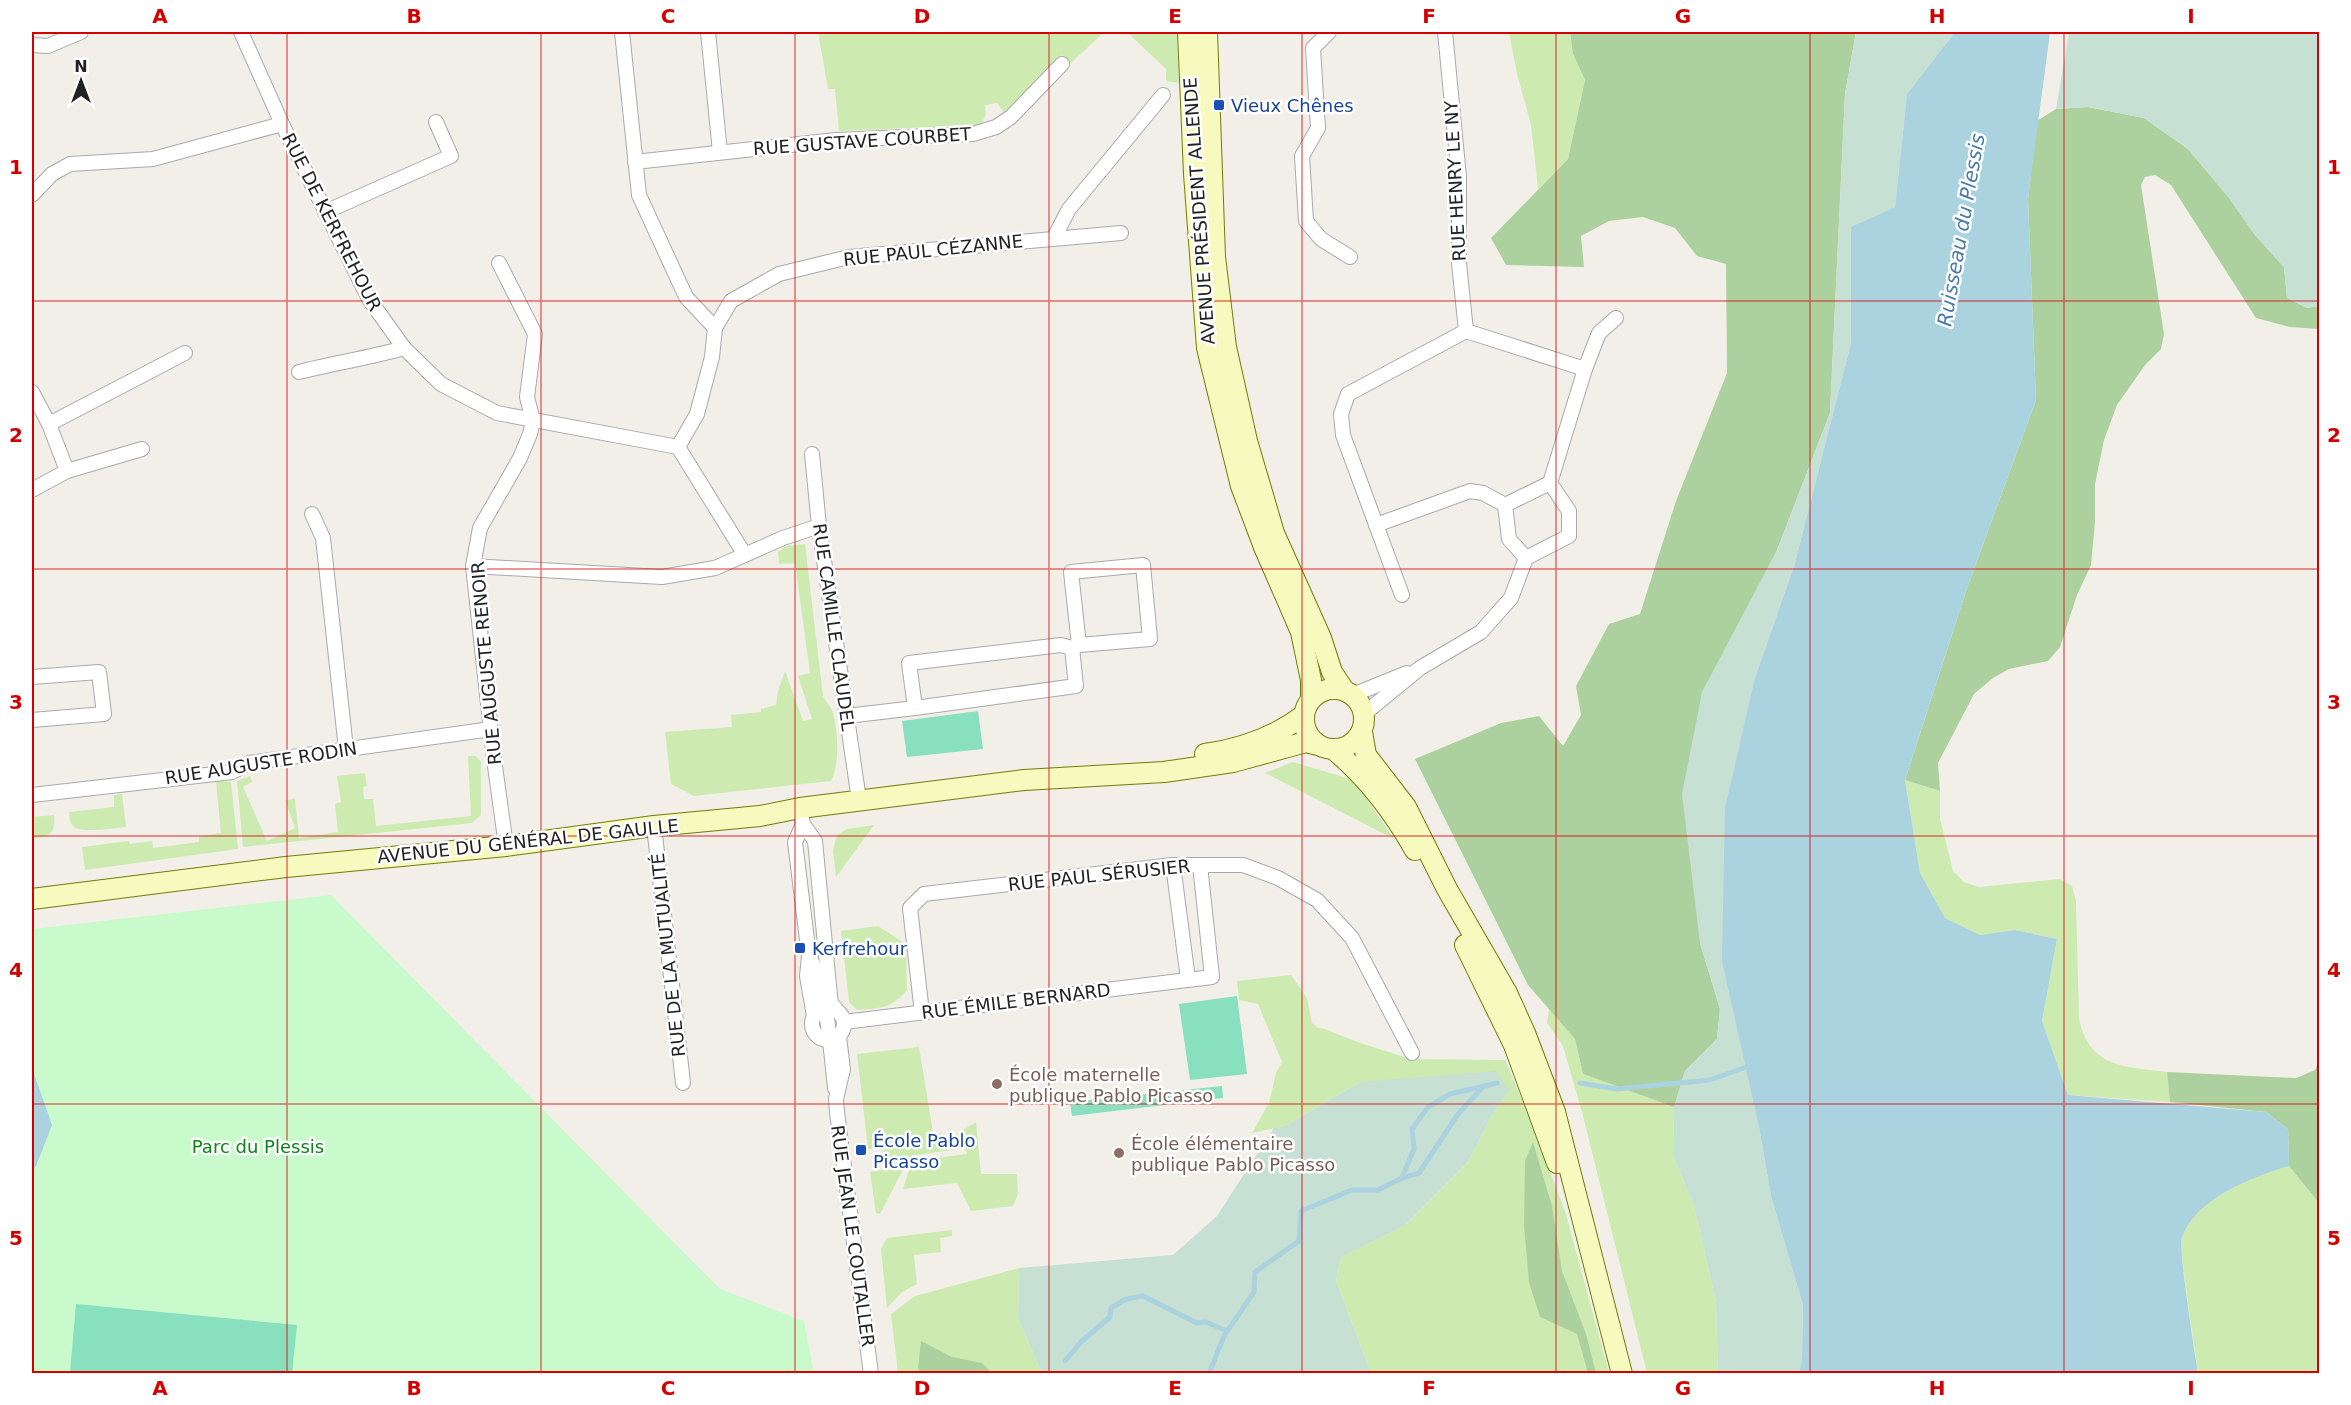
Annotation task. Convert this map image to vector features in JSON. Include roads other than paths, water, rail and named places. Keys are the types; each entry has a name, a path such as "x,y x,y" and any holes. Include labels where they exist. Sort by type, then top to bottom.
{"main road":[{"name":"AVENUE PRÉSIDENT ALLENDE","path":"1188,32 1194,174 1207,348 1241,486 1264,547 1301,632 1311,680 1307,707"},
{"name":"AVENUE PRÉSIDENT ALLENDE","path":"1207,32 1215,257 1226,347 1247,441 1274,533 1321,638 1332,672 1347,692"},
{"path":"1593,1255 1514,1045 1489,991 1407,836 1385,805 1349,762 1326,747 1305,729 1307,707 1328,689 1347,692 1361,705 1366,755 1406,807 1447,889 1507,993 1525,1033 1556,1112 1593,1255 1622,1374"},
{"name":"AVENUE DU GÉNÉRAL DE GAULLE","path":"32,899 296,866 506,846 654,826 760,816 801,816 859,800 1024,780 1106,766 1221,752 1256,741 1289,726 1307,707"},
{"path":"1326,747 1349,746 1363,723"},
{"name":"AVENUE DU GÉNÉRAL DE GAULLE","path":"1024,780 1164,772 1233,762 1306,742 1326,747"}],"street":[{"path":"32,45 48,46 81,32"},
{"name":"RUE DE KERFREHOUR","path":"241,32 282,124 369,299 404,348 441,384 497,413 630,440 678,447"},
{"path":"622,32 639,195 686,297 715,328"},
{"path":"708,32 720,152"},
{"path":"1329,32 1313,48 1318,128 1302,156 1306,221 1321,238 1350,257"},
{"name":"RUE HENRY LE NY","path":"1445,32 1459,177 1460,263 1466,331"},
{"name":"RUE GUSTAVE COURBET","path":"635,162 836,140 973,134 996,127 1011,117 1062,64"},
{"path":"1054,238 1069,209 1163,95"},
{"path":"325,212 451,156 436,122"},
{"path":"32,195 52,174 70,164 153,159 282,124"},
{"name":"RUE PAUL CÉZANNE","path":"678,447 697,414 712,357 715,328 731,301 779,274 849,257 1121,233"},
{"path":"499,263 535,334 527,397 533,421"},
{"path":"1505,505 1550,483 1585,369 1599,333 1616,318"},
{"path":"1402,595 1343,435 1341,414 1348,394 1466,331 1585,369"},
{"path":"299,372 404,348"},
{"path":"49,424 185,352"},
{"path":"32,392 49,424 67,471"},
{"name":"RUE AUGUSTE RENOIR","path":"506,846 473,567 480,528 520,458 533,421"},
{"path":"678,447 745,555"},
{"path":"32,490 67,471 142,449"},
{"name":"RUE CAMILLE CLAUDEL","path":"812,454 819,526 859,800"},
{"path":"1347,692 1360,693 1420,668 1481,632 1511,598 1526,558 1569,536 1569,511 1550,483"},
{"path":"1376,525 1470,491 1483,493 1505,505"},
{"path":"1505,505 1509,539 1526,558"},
{"path":"312,514 324,538 346,748"},
{"path":"473,567 662,577 715,568 819,526"},
{"path":"847,716 915,708 1076,686 1075,647 1071,572 1143,565 1150,639 1075,647 1061,645 909,663 915,708"},
{"path":"1363,723 1420,668"},
{"path":"32,677 99,672 104,714 32,720"},
{"name":"RUE AUGUSTE RODIN","path":"32,795 232,772 249,763 491,729"},
{"name":"RUE JEAN LE COUTALLER","path":"801,816 795,842 809,956 807,976 825,1008"},
{"name":"RUE JEAN LE COUTALLER","path":"801,816 815,841 831,1003 825,1008"},
{"name":"RUE DE LA MUTUALITÉ","path":"654,826 683,1083"},
{"path":"1173,865 1188,979"},
{"name":"RUE PAUL SÉRUSIER","path":"922,1013 910,908 924,894 1173,865 1243,865 1278,878 1317,900 1352,938 1412,1053"},
{"name":"RUE ÉMILE BERNARD","path":"844,1022 1212,977 1200,865"},
{"name":"RUE JEAN LE COUTALLER","path":"809,956 818,977 829,1041 843,1069 836,1099 871,1374"},
{"path":"825,1008 844,1022 844,1028 829,1041"},
{"name":"RUE JEAN LE COUTALLER","path":"829,1041 823,1044 826,1070 830,1092 836,1099"}],"water":[{"name":"Ruisseau du Plessis","path":"1955,32 2050,32 2028,199 2036,400 1967,588 1905,780 1920,873 1945,918 1980,935 2015,930 2057,939 2042,1021 2068,1095 2266,1112 2288,1129 2289,1166 2243,1183 2213,1200 2200,1211 2182,1237 2185,1280 2198,1373 1799,1373 1802,1360 1803,1305 1771,1196 1759,1127 1722,961 1725,808 1755,678 1795,563 1851,343 1851,227 1895,207 1907,94"},
{"path":"32,1068 52,1125 32,1171"}],"waterway":[{"path":"1580,1083 1617,1089 1710,1080 1749,1066"},
{"path":"1212,1374 1210,1371 1224,1336 1254,1292 1255,1272 1299,1241 1301,1211 1352,1190 1378,1190 1402,1178 1414,1149 1412,1129 1428,1107 1450,1094 1497,1083"},
{"path":"1402,1178 1419,1173 1458,1114 1482,1088"},
{"path":"1065,1361 1081,1342 1110,1317 1111,1308 1126,1299 1143,1296 1197,1323 1206,1322 1227,1331"}],"place":[{"name":"Vieux Chênes","path":"1219,105"},
{"name":"Kerfrehour","path":"800,948"},
{"name":"École maternelle publique Pablo Picasso","path":"997,1084"},
{"name":"École Pablo Picasso","path":"861,1150"},
{"name":"École élémentaire publique Pablo Picasso","path":"1119,1153"}],"park label":[{"name":"Parc du Plessis","path":"258,1146"}]}
